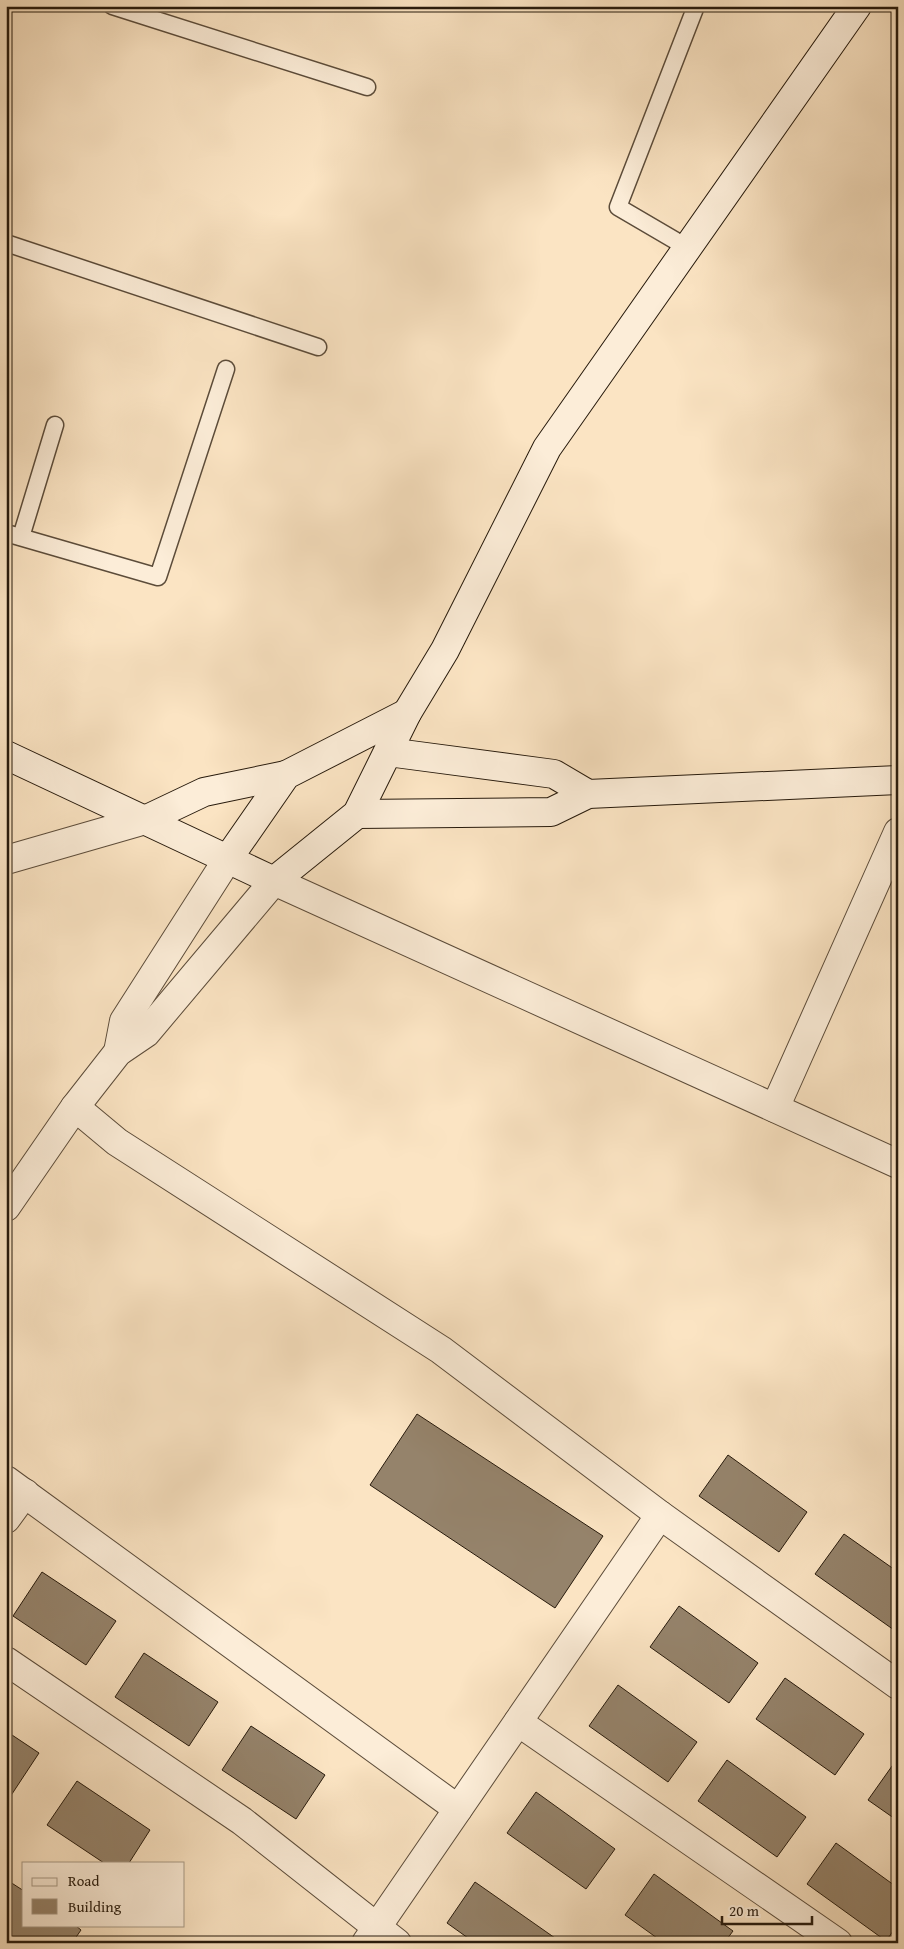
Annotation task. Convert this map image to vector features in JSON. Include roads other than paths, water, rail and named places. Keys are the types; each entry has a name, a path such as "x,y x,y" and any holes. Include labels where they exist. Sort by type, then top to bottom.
{"street":[{"path":"6,1207 74,1107 118,1052 146,1033 274,881 357,814 406,713 445,650 547,448 857,6"},
{"path":"6,860 145,820 204,792 286,775 406,713"},
{"path":"388,752 554,774 588,794"},
{"path":"6,755 227,860 898,1164"},
{"path":"118,1052 124,1021 227,860 286,775"},
{"path":"357,814 550,812 588,794 898,780"},
{"path":"775,1108 898,832"},
{"path":"74,1107 117,1142 442,1350 660,1515 898,1685"},
{"path":"6,1519 16,1487 458,1809"},
{"path":"6,1660 242,1821 379,1938 458,1809 660,1515"},
{"path":"518,1722 838,1943"}],"lane":[{"path":"112,6 368,87"},
{"path":"688,248 618,207 696,6"},
{"path":"6,243 318,347"},
{"path":"55,425 14,535 158,577 226,369"}]}
